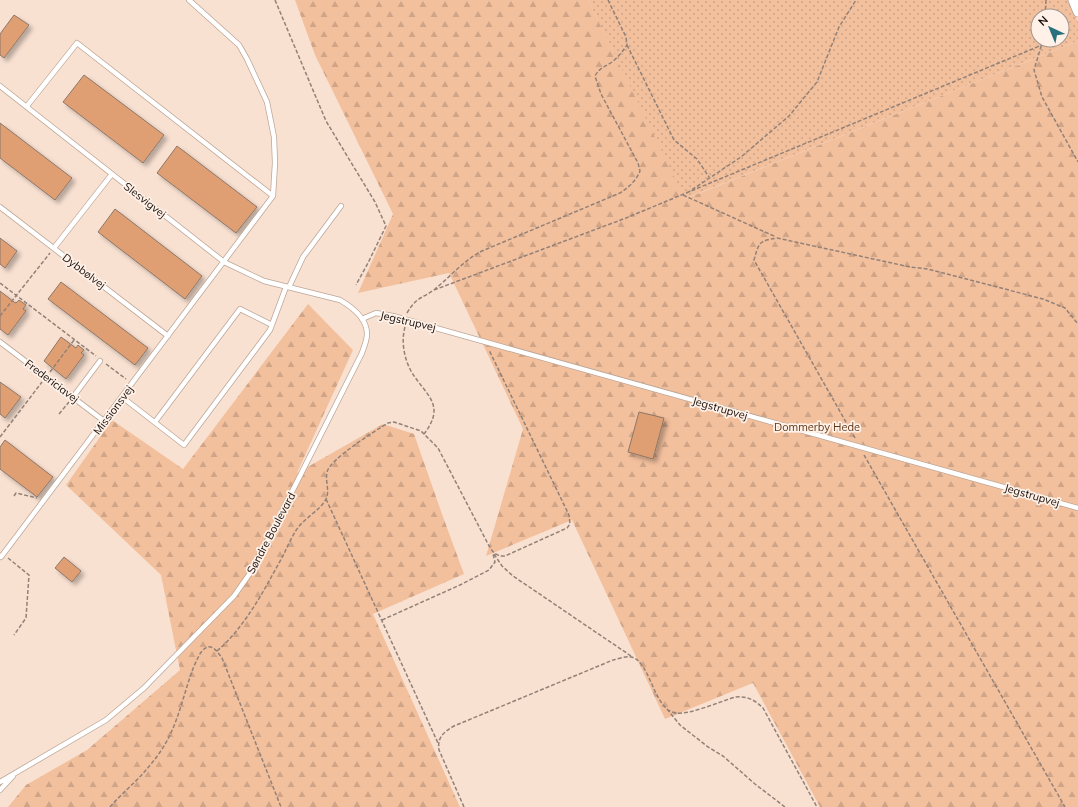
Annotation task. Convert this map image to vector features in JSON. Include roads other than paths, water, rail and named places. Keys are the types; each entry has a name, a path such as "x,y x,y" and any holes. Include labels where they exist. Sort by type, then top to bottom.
{"street":[{"path":"1073,0 1078,12"}],"lane":[{"path":"189,0 239,45 267,102 274,137 275,163 273,196"},
{"path":"27,106 77,43 273,196"},
{"name":"Slesvigvej","path":"0,86 224,262 264,281 340,300 350,306 362,319"},
{"path":"54,248 112,174"},
{"name":"Missionsvej","path":"2,556 273,196"},
{"path":"122,397 184,445 270,330 287,287 303,257 341,206"},
{"name":"Dybbølvej","path":"0,207 168,336"},
{"path":"154,422 240,309 272,325"},
{"name":"Jegstrupvej","path":"362,319 376,313 405,319 1078,508"},
{"name":"Søndre Boulevard","path":"0,782 18,770 106,720 144,688 234,596 253,569 362,353 367,334 362,319"},
{"name":"Fredericiavej","path":"0,342 104,421"},
{"path":"73,397 100,361"},
{"name":"Søndre Boulevard","path":"0,790 18,770"}],"park label":[{"name":"Dommerby Hede","path":"817,427"}]}
